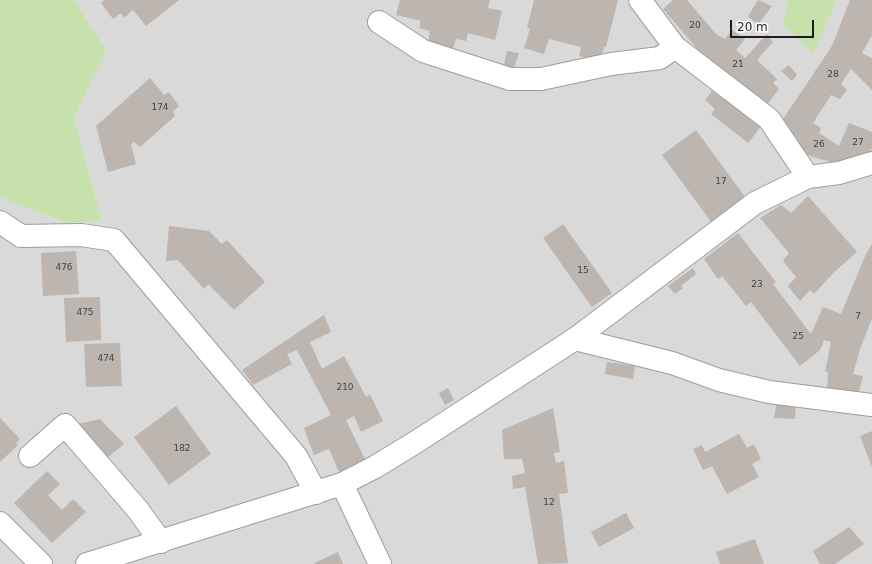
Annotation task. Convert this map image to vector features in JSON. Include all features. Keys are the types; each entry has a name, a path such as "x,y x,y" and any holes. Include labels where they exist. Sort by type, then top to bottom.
{"street":[{"path":"640,0 675,48 769,119 808,177"},
{"path":"379,22 423,51 510,79 541,79 611,64 660,58 675,48"},
{"path":"87,564 118,560 161,542 342,484 375,467 409,446 575,339 755,203 808,177 839,173 872,163"},
{"path":"0,222 22,236 82,235 114,240 296,456 316,493"},
{"path":"575,339 672,363 719,380 769,392 872,405"},
{"path":"30,456 65,425 138,510 161,542"},
{"path":"342,484 380,564"},
{"path":"0,523 42,564"}],"shaded area":[{"path":"74,0 788,0 783,25 813,53 837,0 872,0 872,564 0,564 0,197 67,223 102,220 74,117 106,49"}],"green space":[{"path":"0,0 74,0 106,49 74,118 102,220 67,223 0,197"},
{"path":"788,0 837,0 813,54 783,25"}],"building":[{"path":"105,0 179,0 146,26 133,10 124,18 121,13 113,19 101,3"},
{"path":"400,0 490,0 488,8 502,11 495,40 468,33 466,41 456,39 453,48 428,43 430,31 419,28 421,21 396,15"},
{"path":"534,0 618,0 606,47 604,47 600,61 579,56 581,47 549,39 544,54 524,48 530,29 527,28"},
{"path":"673,0 687,0 717,35 725,39 732,30 745,39 736,50 745,58 767,34 773,42 757,60 777,79 773,83 779,89 765,107 699,55 701,53 663,9"},
{"path":"758,0 772,6 758,25 748,16"},
{"path":"850,0 872,0 872,35 862,53 872,58 872,90 851,69 841,84 847,90 840,99 831,95 813,123 821,128 819,133 839,146 849,123 872,132 872,148 867,161 834,163 807,155 790,138 783,119 832,46"},
{"path":"507,51 519,53 514,68 504,65"},
{"path":"789,65 797,75 792,81 781,71"},
{"path":"150,78 164,95 169,92 179,106 173,112 175,116 140,147 134,142 131,144 136,164 108,172 96,126"},
{"path":"712,91 723,99 726,95 762,125 748,143 711,114 715,109 705,100"},
{"path":"696,130 745,197 712,223 662,155"},
{"path":"808,196 857,252 835,271 814,294 810,290 800,301 788,286 796,277 783,261 789,253 760,218 781,205 791,213"},
{"path":"563,224 612,293 592,307 543,238"},
{"path":"169,226 209,231 222,244 227,240 265,282 234,310 208,284 204,289 178,260 166,261"},
{"path":"738,233 776,282 773,284 811,334 823,307 841,314 866,254 872,244 872,318 860,349 853,374 863,376 858,396 827,391 828,372 825,372 831,342 824,340 820,350 800,366 751,302 746,306 722,276 718,279 704,259"},
{"path":"76,251 79,294 43,296 41,253"},
{"path":"693,268 696,274 681,286 683,288 675,294 668,286"},
{"path":"100,297 101,340 66,342 64,298"},
{"path":"324,315 331,332 310,342 322,369 344,356 366,397 370,394 383,421 361,432 354,416 346,420 365,459 339,472 329,449 314,455 304,428 331,415 297,350 287,354 292,364 253,385 242,370"},
{"path":"120,343 122,386 86,387 84,344"},
{"path":"607,362 635,366 633,379 605,374"},
{"path":"448,388 454,400 445,405 439,393"},
{"path":"777,401 796,405 795,419 774,418"},
{"path":"176,406 211,454 169,485 134,437"},
{"path":"553,408 560,452 554,453 556,463 564,461 568,493 559,494 568,563 538,564 525,487 513,489 512,476 525,473 522,459 504,459 502,430"},
{"path":"0,418 20,439 16,443 18,445 0,462"},
{"path":"100,419 124,444 107,458 78,424"},
{"path":"872,431 872,467 860,436"},
{"path":"739,434 747,448 754,444 761,459 752,464 759,477 727,494 712,466 703,470 693,449 702,445 705,452"},
{"path":"47,471 60,484 48,495 62,510 73,499 86,512 52,543 14,503"},
{"path":"626,513 634,528 599,547 591,532"},
{"path":"849,527 864,544 835,564 820,564 813,551"},
{"path":"755,539 764,564 720,564 716,552"},
{"path":"338,552 343,564 314,563"}]}
